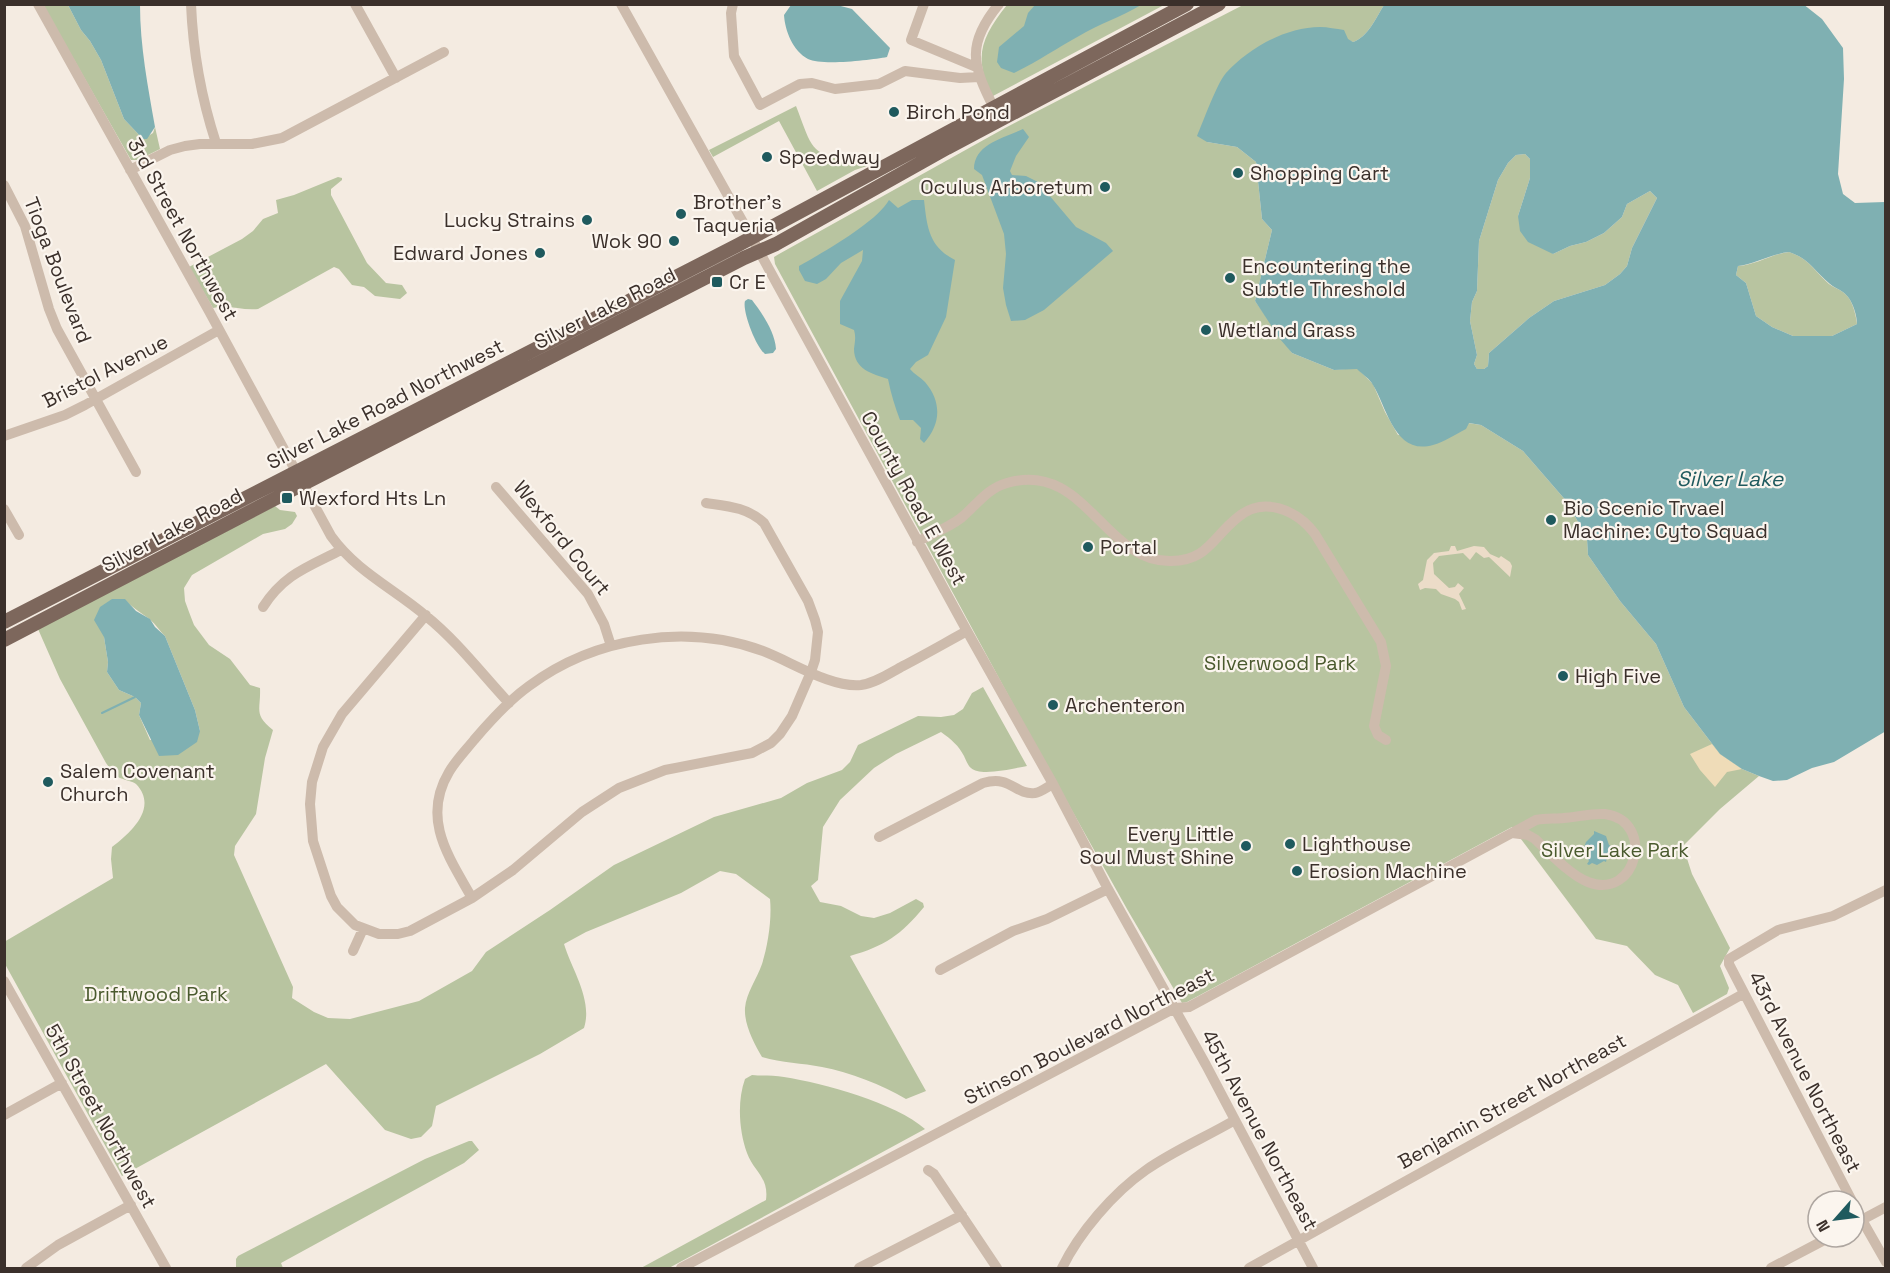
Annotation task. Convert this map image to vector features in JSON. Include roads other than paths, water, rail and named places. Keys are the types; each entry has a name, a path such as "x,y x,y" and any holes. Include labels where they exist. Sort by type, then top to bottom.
{"main road":[{"name":"Silver Lake Road Northwest","path":"4,622 299,478 1187,4"},
{"name":"Silver Lake Road","path":"4,640 299,478 759,251 853,202 947,148 1219,4"}],"street":[{"name":"3rd Street Northwest","path":"38,4 325,526 341,550 355,565 426,615 509,703"},
{"path":"191,4 197,70 216,143"},
{"path":"355,4 396,78"},
{"name":"County Road E West","path":"621,4 1175,1008"},
{"path":"733,4 731,13 734,56 760,105 800,84 812,83 835,89 879,84 905,71 960,78 977,72"},
{"path":"924,4 911,40 977,72"},
{"path":"994,108 977,72 980,34 999,4"},
{"path":"130,170 170,150 193,145 252,144 282,138 444,52"},
{"name":"Tioga Boulevard","path":"4,185 25,226 57,329 136,472"},
{"name":"Bristol Avenue","path":"4,436 65,415 219,330"},
{"path":"917,542 960,518 997,486 1019,480 1046,481 1066,490 1134,550 1163,561 1183,560 1201,553 1216,541 1237,517 1253,509 1274,507 1295,514 1303,519 1315,534 1381,642 1386,666 1374,726 1378,735 1386,740"},
{"name":"Wexford Court","path":"496,487 588,594 604,624 612,646"},
{"path":"426,615 342,714 323,747 312,782 313,841 337,908 345,917 363,929 389,935 410,931 472,898 513,870 582,812 619,788 665,770 752,753 771,743 786,727 811,672 818,645 816,620 764,523 749,512 706,503"},
{"path":"4,509 19,535"},
{"path":"263,607 276,588 285,580 341,550"},
{"path":"472,898 448,855 440,835 437,810 442,786 456,762 509,703 550,672 572,660 612,646 653,638 715,639 760,650 841,684 850,685 872,682 967,632"},
{"path":"879,837 983,783 1000,780 1025,791 1036,793 1053,784"},
{"name":"Stinson Boulevard Northeast","path":"681,1269 1175,1008 1189,1007 1512,833 1541,819 1604,814 1614,817 1628,827 1635,842 1635,856 1629,872 1622,878 1606,884 1595,884 1580,878 1535,839 1528,835 1512,833"},
{"path":"940,970 1013,931 1047,919 1108,889"},
{"name":"43rd Avenue Northeast","path":"1846,1189 1743,994 1729,964 1729,959 1778,930 1833,916 1886,890"},
{"path":"353,951 363,929"},
{"name":"5th Street Northwest","path":"4,981 166,1269"},
{"name":"Benjamin Street Northeast","path":"1249,1269 1743,994"},
{"name":"45th Avenue Northeast","path":"1175,1008 1313,1269"},
{"path":"4,1115 62,1083"},
{"path":"1062,1269 1070,1252 1102,1209 1145,1171 1235,1120"},
{"path":"928,1170 934,1174 997,1269"},
{"path":"26,1269 58,1245 131,1205"},
{"path":"1866,1218 1886,1207"},
{"path":"859,1269 962,1215"},
{"path":"1866,1233 1886,1262"},
{"path":"1771,1269 1808,1249"}],"water":[{"name":"Silver Lake","path":"1803,4 1822,19 1843,48 1844,79 1838,174 1843,194 1855,203 1885,202 1886,731 1834,762 1812,768 1787,780 1773,781 1742,769 1720,754 1684,707 1656,644 1620,601 1588,555 1587,539 1568,503 1523,451 1481,425 1469,423 1466,429 1437,444 1420,447 1410,444 1394,428 1372,383 1357,369 1334,370 1292,353 1280,339 1255,301 1272,230 1262,219 1256,162 1237,147 1207,142 1197,136 1222,78 1235,64 1257,47 1294,31 1323,27 1344,30 1348,39 1353,42 1367,32 1384,5","holes":["1525,154 1530,159 1530,178 1518,216 1520,231 1528,242 1553,254 1604,233 1622,217 1627,204 1650,191 1657,198 1632,248 1627,266 1620,274 1605,285 1554,301 1529,318 1489,353 1488,366 1484,369 1477,369 1474,364 1477,355 1470,321 1472,302 1477,291 1479,241 1498,180 1508,163 1516,155","1789,252 1807,262 1830,284 1846,295 1853,306 1857,324 1832,336 1793,336 1772,327 1756,316 1746,283 1736,275 1738,266"]},
{"path":"68,5 140,5 143,51 155,127 147,139 143,139 124,119 101,60"},
{"path":"791,5 837,5 852,9 890,48 887,57 835,62 808,59 794,46 786,28 784,15"},
{"path":"1035,5 1141,5 1014,73 1001,68 997,62 999,47 1024,26 1028,13"},
{"path":"1023,129 1029,137 1016,156 1010,171 1012,175 1026,176 1038,182 1076,227 1106,243 1113,251 1044,310 1025,320 1011,321 1003,288 1006,254 1004,234 982,175 974,169 975,160 984,148"},
{"path":"889,200 898,208 912,200 924,200 931,235 940,249 955,260 946,317 928,355 916,362 910,369 931,390 937,405 934,428 924,443 920,439 921,428 913,420 900,420 888,379 865,370 857,361 854,349 854,330 840,324 840,301 862,261 863,250 841,263 826,279 817,284 805,281 799,270 799,266 873,218"},
{"path":"748,299 756,305 771,329 776,349 773,353 765,354 754,337 746,313 745,301"},
{"path":"112,599 125,599 136,611 150,619 165,636 195,710 200,731 197,742 178,755 159,756 139,715 141,703 135,697 119,690 107,672 108,662 104,637 94,620 100,607"},
{"path":"1594,831 1606,836 1609,845 1613,847 1609,849 1606,862 1589,865 1583,850"}],"waterway":[{"path":"102,713 135,697"}],"place":[{"name":"Birch Pond","path":"894,112"},
{"name":"Speedway","path":"767,157"},
{"name":"Shopping Cart","path":"1238,173"},
{"name":"Oculus Arboretum","path":"1105,187"},
{"name":"Brother's Taqueria","path":"681,214"},
{"name":"Lucky Strains","path":"587,220"},
{"name":"Wok 90","path":"674,241"},
{"name":"Edward Jones","path":"540,253"},
{"name":"Encountering the Subtle Threshold","path":"1230,278"},
{"name":"Cr E","path":"717,282"},
{"name":"Wetland Grass","path":"1206,330"},
{"name":"Wexford Hts Ln","path":"287,498"},
{"name":"Bio Scenic Trvael Machine: Cyto Squad","path":"1551,520"},
{"name":"Portal","path":"1088,547"},
{"name":"High Five","path":"1563,676"},
{"name":"Archenteron","path":"1053,705"},
{"name":"Salem Covenant Church","path":"48,782"},
{"name":"Lighthouse","path":"1290,844"},
{"name":"Every Little Soul Must Shine","path":"1246,846"},
{"name":"Erosion Machine","path":"1297,871"}],"park label":[{"name":"Silverwood Park","path":"1280,663"},
{"name":"Silver Lake Park","path":"1615,850"},
{"name":"Driftwood Park","path":"156,994"}]}
